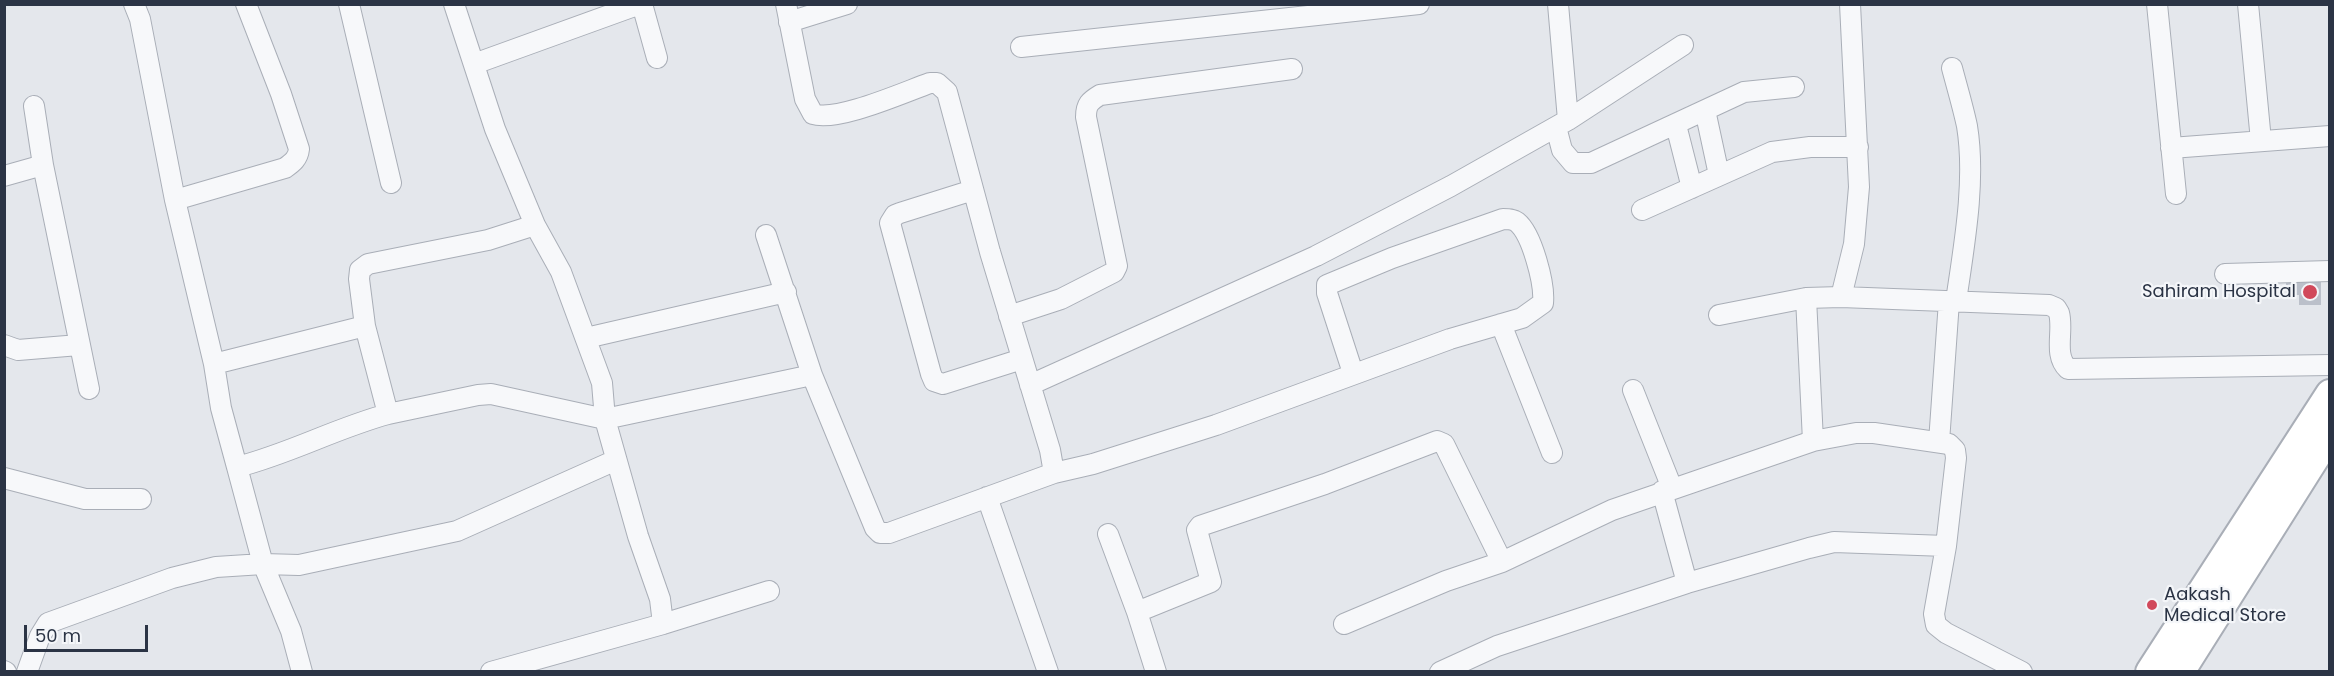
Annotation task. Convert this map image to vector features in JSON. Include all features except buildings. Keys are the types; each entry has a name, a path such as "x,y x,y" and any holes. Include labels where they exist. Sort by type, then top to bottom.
{"main road":[{"path":"2180,672 2312,458 2330,394"},
{"path":"2150,672 2330,434"}],"street":[{"path":"134,4 140,19 175,200 214,364 221,408 263,564 291,631 302,672"},
{"path":"175,200 285,168 299,154 281,94 246,4"},
{"path":"349,4 391,183"},
{"path":"454,4 495,129 535,225 561,272 602,383 604,419 638,536 660,599 663,624"},
{"path":"474,64 641,4 657,58"},
{"path":"847,4 787,13 805,99 813,114 820,116 855,110 930,83 941,85 947,92 1009,316 1050,450 1054,472"},
{"path":"1021,47 1419,4"},
{"path":"1558,4 1562,150 1573,163 1591,163 1744,92 1794,87"},
{"path":"1841,297 1854,244 1858,215 1858,147 1850,4"},
{"path":"2157,4 2176,194"},
{"path":"2248,4 2261,141"},
{"path":"1030,386 1316,256 1451,186 1562,124 1683,45"},
{"path":"1939,442 1953,301 1967,218 1967,126 1952,68"},
{"path":"1009,316 1061,298 1114,272 1117,266 1086,117 1090,101 1100,95 1292,69"},
{"path":"34,106 89,389"},
{"path":"1705,111 1719,175"},
{"path":"1676,125 1692,188"},
{"path":"2171,148 2330,136"},
{"path":"1642,210 1761,156 1784,149 1858,147"},
{"path":"4,176 44,165"},
{"path":"973,190 900,213 895,215 890,223 931,374 934,381 943,384 1022,359"},
{"path":"766,235 812,375 875,528 880,533 889,533 1054,472 1093,464 1216,424 1353,373 1522,318 1543,303 1545,290 1528,237 1514,220 1503,219 1382,262 1327,285 1327,293 1353,373"},
{"path":"388,414 365,326 360,270 368,264 489,240 535,225"},
{"path":"2225,274 2330,271"},
{"path":"586,338 786,292"},
{"path":"1719,315 1806,298 1841,297 2049,304 2056,308 2061,318 2060,356 2063,364 2072,370 2330,365"},
{"path":"1806,298 1813,441"},
{"path":"1501,324 1552,453"},
{"path":"214,364 365,326"},
{"path":"4,345 18,350 79,345"},
{"path":"237,467 267,460 364,421 478,395 491,394 604,419 812,375"},
{"path":"1633,390 1667,490 1687,583"},
{"path":"1344,624 1446,581 1502,562 1591,519 1667,490 1813,441 1856,433 1874,433 1949,444 1955,450 1946,546 1934,615 1936,625 1958,640 2022,672"},
{"path":"1137,612 1211,582 1197,530 1200,526 1325,484 1437,441 1444,444 1502,562"},
{"path":"27,672 40,636 48,623 172,578 216,567 263,564 299,565 456,531 616,460"},
{"path":"4,478 85,499 141,499"},
{"path":"987,497 1048,672"},
{"path":"1108,534 1156,672"},
{"path":"1440,672 1497,646 1687,583 1834,542 1946,546"},
{"path":"492,672 663,624 769,591"}],"place":[{"name":"Sahiram Hospital","path":"2310,292"},
{"name":"Aakash Medical Store","path":"2152,605"}]}
